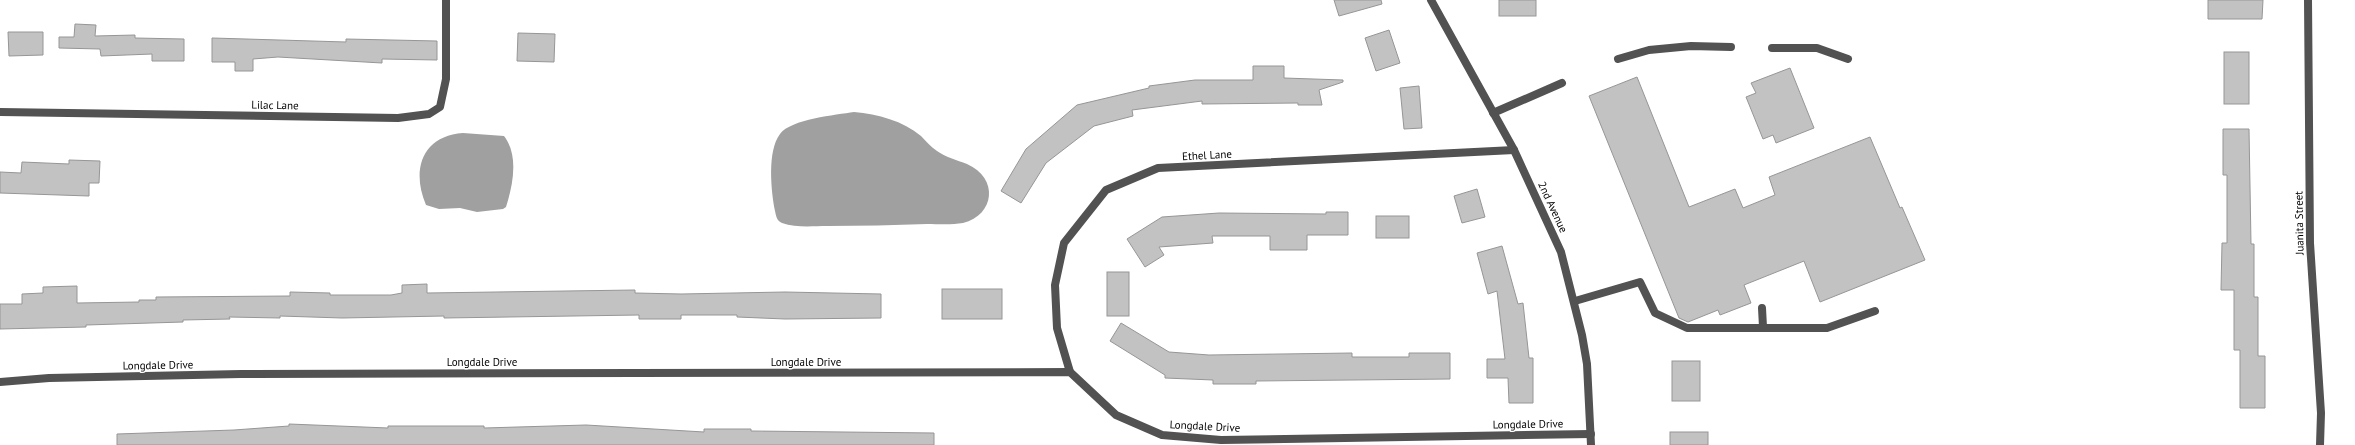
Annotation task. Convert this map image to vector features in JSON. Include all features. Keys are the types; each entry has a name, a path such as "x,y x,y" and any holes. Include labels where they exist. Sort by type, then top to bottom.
{"street":[{"name":"Lilac Lane","path":"0,112 398,118 429,114 440,107 446,79 446,0"},
{"name":"2nd Avenue","path":"1431,0 1514,150 1561,252 1575,301 1586,364 1591,445"},
{"name":"Juanita Street","path":"2308,0 2310,243 2321,413 2320,445"},
{"path":"1618,59 1649,50 1690,46 1731,47"},
{"path":"1772,48 1817,48 1848,60"},
{"path":"1493,113 1562,82"},
{"name":"Ethel Lane","path":"1070,372 1058,328 1056,285 1064,243 1106,190 1158,168 1514,150"},
{"path":"1575,301 1640,282 1655,313 1687,328 1826,328 1875,312"},
{"path":"1762,308 1763,327"},
{"name":"Longdale Drive","path":"0,382 49,378 241,374 1070,372 1116,415 1162,435 1221,440 1591,434"}],"shaded area":[{"path":"854,112 872,114 898,122 921,136 940,153 967,164 977,170 984,178 988,187 989,196 987,205 982,212 974,219 963,223 954,224 793,226 780,222 775,211 771,171 773,150 780,134 794,125 814,118"},
{"path":"463,133 504,136 509,144 512,152 513,170 509,198 506,207 503,209 477,212 460,208 439,209 426,205 420,179 420,168 424,157 429,148 438,141 449,136"}],"building":[{"path":"1334,0 1381,0 1382,4 1339,16"},
{"path":"1499,0 1536,0 1536,16 1499,16"},
{"path":"2208,0 2263,0 2262,19 2208,19"},
{"path":"75,24 96,25 95,36 135,35 135,38 184,39 184,61 152,61 152,54 101,56 100,49 59,48 59,37 74,37"},
{"path":"1389,30 1400,63 1376,71 1365,38"},
{"path":"8,32 43,32 43,55 9,56"},
{"path":"518,33 555,34 554,62 517,61"},
{"path":"212,38 346,42 346,39 437,41 437,60 382,59 382,63 278,57 253,59 253,71 235,71 235,62 212,62"},
{"path":"2224,52 2249,52 2249,104 2224,104"},
{"path":"1253,66 1284,66 1284,78 1343,80 1343,82 1319,90 1322,105 1298,105 1298,103 1202,104 1202,101 1132,110 1133,116 1094,126 1046,163 1021,203 1001,191 1026,149 1077,105 1149,88 1149,86 1195,80 1253,80"},
{"path":"1790,68 1814,128 1776,143 1773,135 1763,139 1746,97 1756,93 1751,83"},
{"path":"1637,77 1689,207 1735,189 1743,208 1775,195 1769,177 1870,137 1900,208 1902,207 1925,260 1820,302 1804,261 1744,285 1751,303 1720,315 1718,310 1688,322 1679,318 1589,96"},
{"path":"1419,86 1422,128 1404,129 1400,88"},
{"path":"2223,129 2249,129 2251,244 2254,244 2254,297 2258,297 2258,356 2265,356 2265,408 2240,408 2240,350 2234,350 2234,290 2221,290 2222,243 2227,243 2227,175 2223,175"},
{"path":"69,160 100,161 99,183 89,183 89,196 0,193 0,172 21,173 22,162 69,164"},
{"path":"1477,189 1485,217 1462,223 1454,196"},
{"path":"1326,212 1348,212 1348,235 1307,235 1307,250 1270,250 1270,236 1212,236 1213,243 1159,247 1164,255 1145,267 1127,239 1162,217 1219,213 1326,214"},
{"path":"1376,216 1409,216 1409,238 1376,238"},
{"path":"1502,246 1518,304 1523,303 1529,358 1533,358 1533,403 1509,403 1508,378 1487,378 1487,359 1505,359 1497,291 1488,294 1477,253"},
{"path":"1107,272 1129,272 1129,316 1107,316"},
{"path":"427,284 427,293 635,290 635,293 681,294 785,292 881,294 881,318 785,319 737,317 737,315 681,315 681,319 639,319 639,315 444,318 444,316 342,318 280,316 280,318 229,317 230,319 183,320 183,322 86,325 86,327 0,329 0,304 22,304 22,294 43,293 43,287 77,286 77,303 139,302 139,300 156,300 156,297 290,296 290,292 330,293 330,295 391,295 402,293 402,285"},
{"path":"942,289 1002,289 1002,319 942,319"},
{"path":"1121,323 1169,352 1209,355 1352,353 1352,357 1409,357 1409,353 1450,353 1450,379 1256,381 1256,384 1213,384 1213,380 1165,378 1165,375 1110,341"},
{"path":"1672,361 1700,361 1700,401 1672,401"},
{"path":"289,424 388,428 388,426 484,426 484,428 586,425 704,432 704,429 751,429 751,431 934,433 934,445 117,445 117,434 234,430 289,426"},
{"path":"1670,432 1708,432 1708,445 1670,445"}]}
